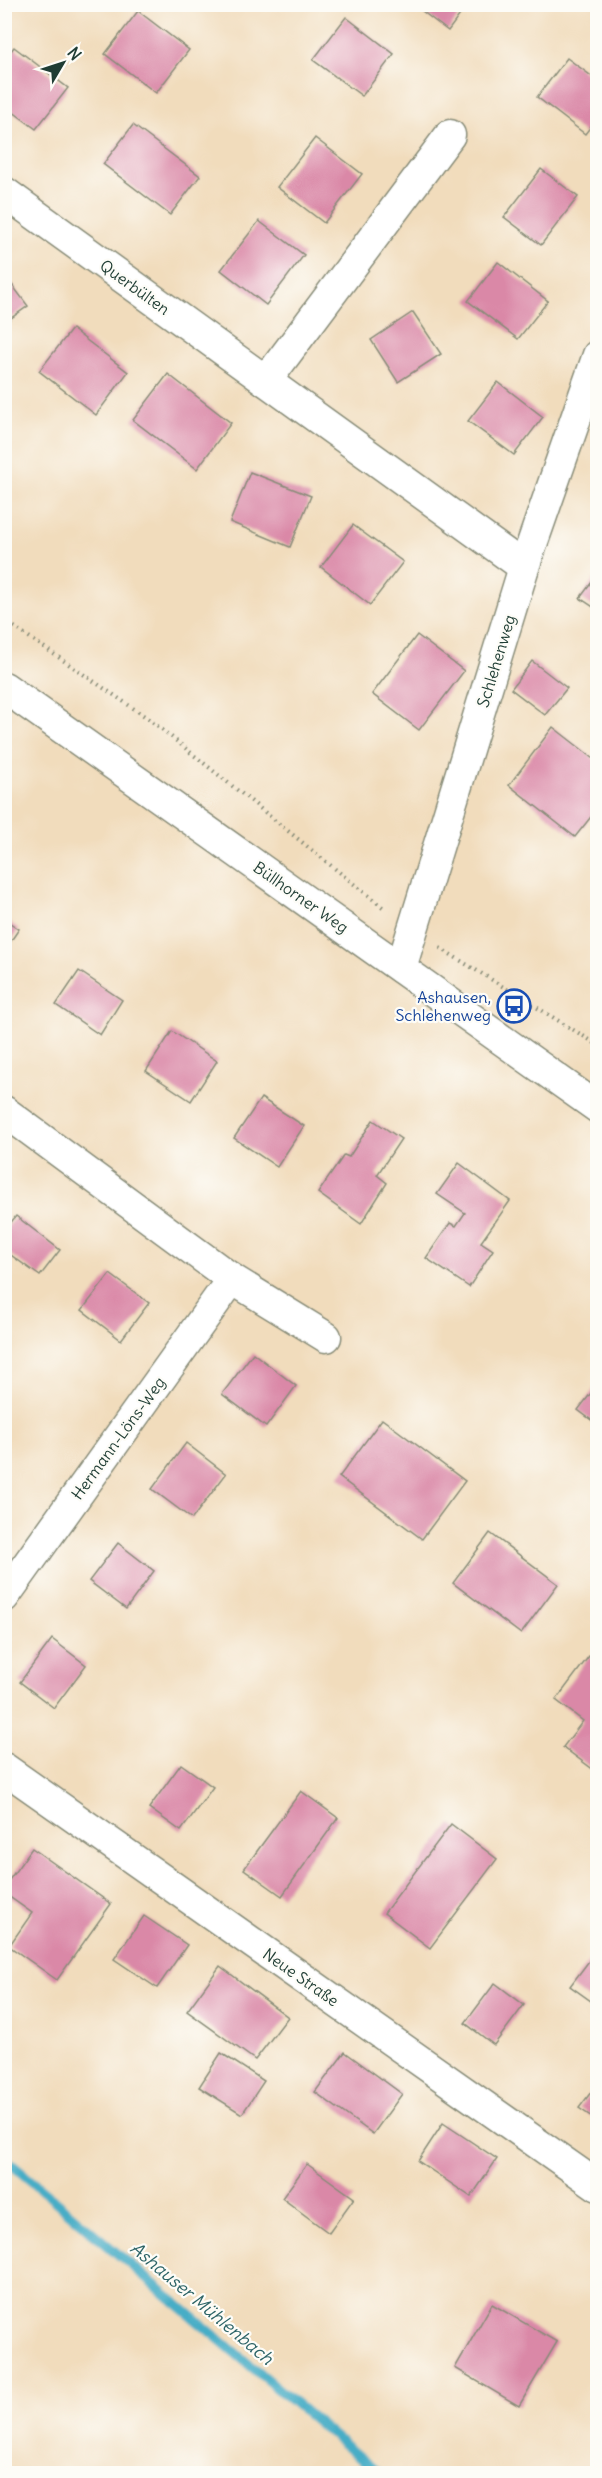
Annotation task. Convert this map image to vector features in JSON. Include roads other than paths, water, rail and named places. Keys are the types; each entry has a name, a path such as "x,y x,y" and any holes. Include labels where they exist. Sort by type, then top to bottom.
{"street":[{"path":"266,381 450,135"},
{"name":"Querbülten","path":"4,192 524,567"},
{"name":"Schlehenweg","path":"401,968 524,567 597,355"},
{"name":"Büllhorner Weg","path":"4,687 597,1107"},
{"path":"4,1111 232,1280 326,1337"},
{"name":"Hermann-Löns-Weg","path":"4,1597 232,1280"},
{"name":"Neue Straße","path":"4,1768 597,2186"}],"waterway":[{"name":"Ashauser Mühlenbach","path":"4,2158 379,2474"}],"place":[{"name":"Ashausen, Schlehenweg","path":"514,1006"}]}
